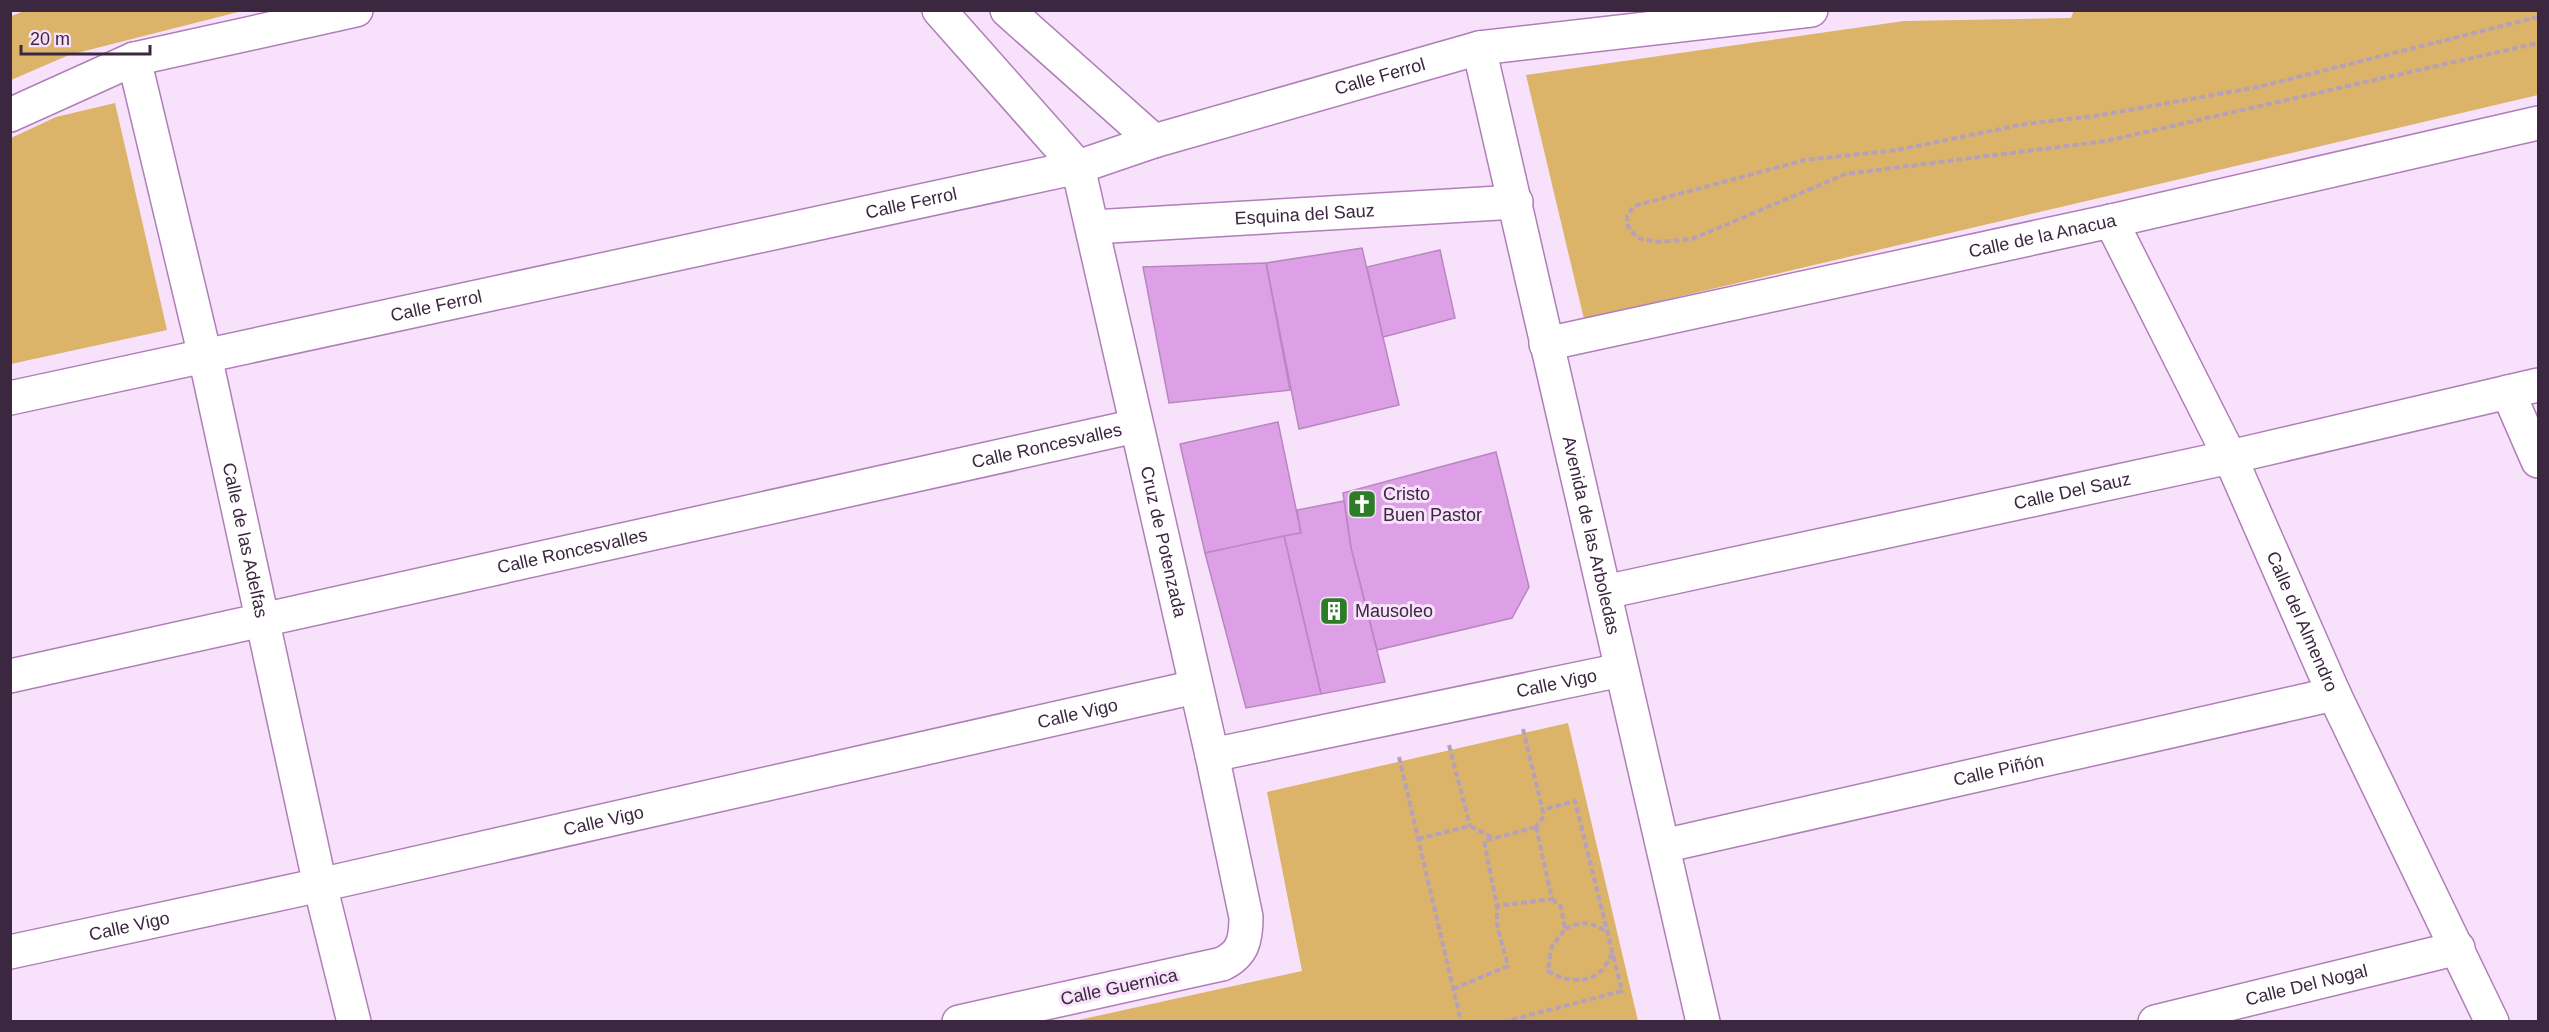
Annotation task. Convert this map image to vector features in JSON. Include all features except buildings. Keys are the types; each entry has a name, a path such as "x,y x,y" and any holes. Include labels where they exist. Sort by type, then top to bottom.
{"street":[{"path":"10,115 134,59 356,10"},
{"path":"939,10 1078,167"},
{"path":"1007,10 1154,141"},
{"name":"Calle Ferrol","path":"10,398 1078,167 1154,141 1479,48 1811,10"},
{"name":"Avenida de las Arboledas","path":"1479,48 1703,1022"},
{"name":"Calle de las Adelfas","path":"134,59 205,356 320,885 354,1022"},
{"name":"Calle de la Anacua","path":"1546,344 2111,222 2538,123"},
{"name":"Cruz de Potenzada","path":"1078,167 1212,755 1246,916"},
{"name":"Esquina del Sauz","path":"1093,227 1516,202"},
{"name":"Calle del Almendro","path":"2111,222 2230,457 2334,694 2492,1022"},
{"path":"2523,389 2538,461"},
{"name":"Calle Del Sauz","path":"1605,592 2230,457 2523,389"},
{"name":"Calle Roncesvalles","path":"10,676 1136,426"},
{"name":"Calle Vigo","path":"1212,755 1621,670"},
{"name":"Calle Vigo","path":"10,952 320,885 1195,687"},
{"name":"Calle Piñón","path":"1663,846 2334,694"},
{"name":"Calle Guernica","path":"959,1022 1222,964 1235,958 1242,946 1246,934 1246,916"},
{"name":"Calle Del Nogal","path":"2155,1022 2458,948"}],"path":[{"path":"2538,17 2258,87 2095,116 2025,124 1897,150 1805,160 1634,206 1627,216 1628,226 1637,238 1660,242 1692,239 1846,174 2106,141 2538,43"},
{"path":"1453,989 1508,966 1497,925 1497,906 1484,841 1536,827 1544,816 1520,719"},
{"path":"1447,736 1470,825"},
{"path":"1397,747 1461,1022"},
{"path":"1503,1022 1622,991 1575,801 1542,810"},
{"path":"1418,839 1470,825 1494,838"},
{"path":"1536,827 1552,899 1561,907 1565,929"},
{"path":"1497,906 1552,899"},
{"path":"1608,932 1586,922 1576,923 1565,929 1551,948 1548,972 1558,978 1572,981 1601,972 1612,954"}],"shaded area":[{"path":"2074,10 2538,11 2538,95 1584,319 1526,75 1904,21 2071,18"},
{"path":"25,11 242,11 69,55 11,80 11,16"},
{"path":"115,103 167,330 11,364 11,138 56,117"},
{"path":"1568,723 1638,1021 1074,1021 1302,971 1267,792"}],"place":[{"name":"Cristo Buen Pastor","path":"1362,504"},
{"name":"Mausoleo","path":"1334,611"}]}
